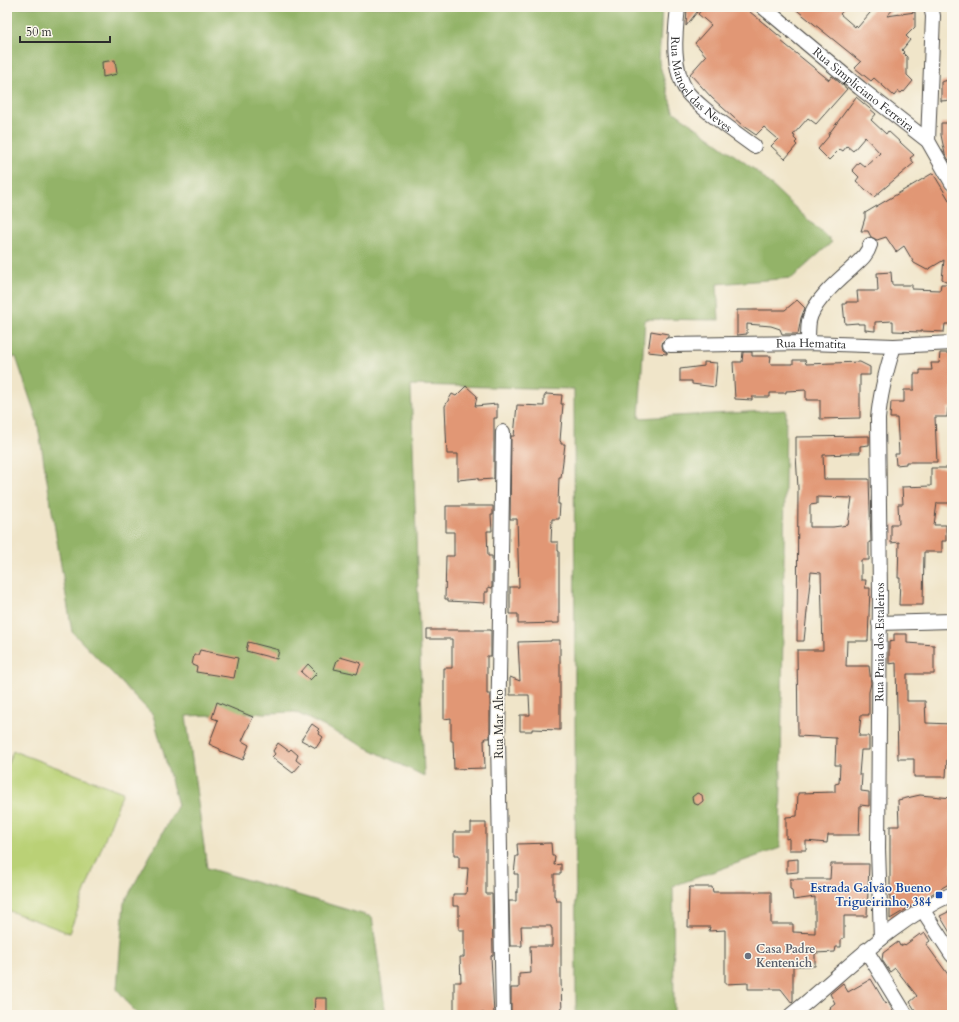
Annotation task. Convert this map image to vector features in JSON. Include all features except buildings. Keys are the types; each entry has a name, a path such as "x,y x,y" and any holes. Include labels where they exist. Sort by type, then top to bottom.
{"street":[{"name":"Rua Manoel das Neves","path":"678,7 676,55 679,71 687,91 700,104 754,146"},
{"name":"Rua Simpliciano Ferreira","path":"763,7 860,88 928,141 952,183"},
{"path":"928,141 933,16 931,7"},
{"path":"808,343 809,321 818,303 847,272 863,258 870,245"},
{"name":"Rua Hematita","path":"670,346 808,343 894,346 952,343"},
{"name":"Rua Praia dos Estaleiros","path":"881,939 878,849 878,419 879,400 894,346"},
{"name":"Rua Mar Alto","path":"503,432 498,740 503,1015"},
{"path":"879,623 952,622"},
{"path":"791,1015 815,996 866,950 922,909 952,894"},
{"path":"922,909 952,955"},
{"path":"866,950 906,1015"}],"green space":[{"path":"7,7 662,7 659,62 673,111 755,170 832,242 792,278 717,284 719,320 645,319 639,418 786,410 780,848 673,886 674,1015 576,1015 574,389 411,385 424,776 295,712 186,716 207,868 372,917 386,1015 138,1015 117,989 124,903 178,805 153,715 72,632 37,420 16,357 7,357"},
{"path":"13,751 123,792 69,933 7,910 7,766"}],"place":[{"name":"Estrada Galvão Bueno Trigueirinho, 384","path":"939,895"},
{"name":"Casa Padre Kentenich","path":"748,956"}]}
